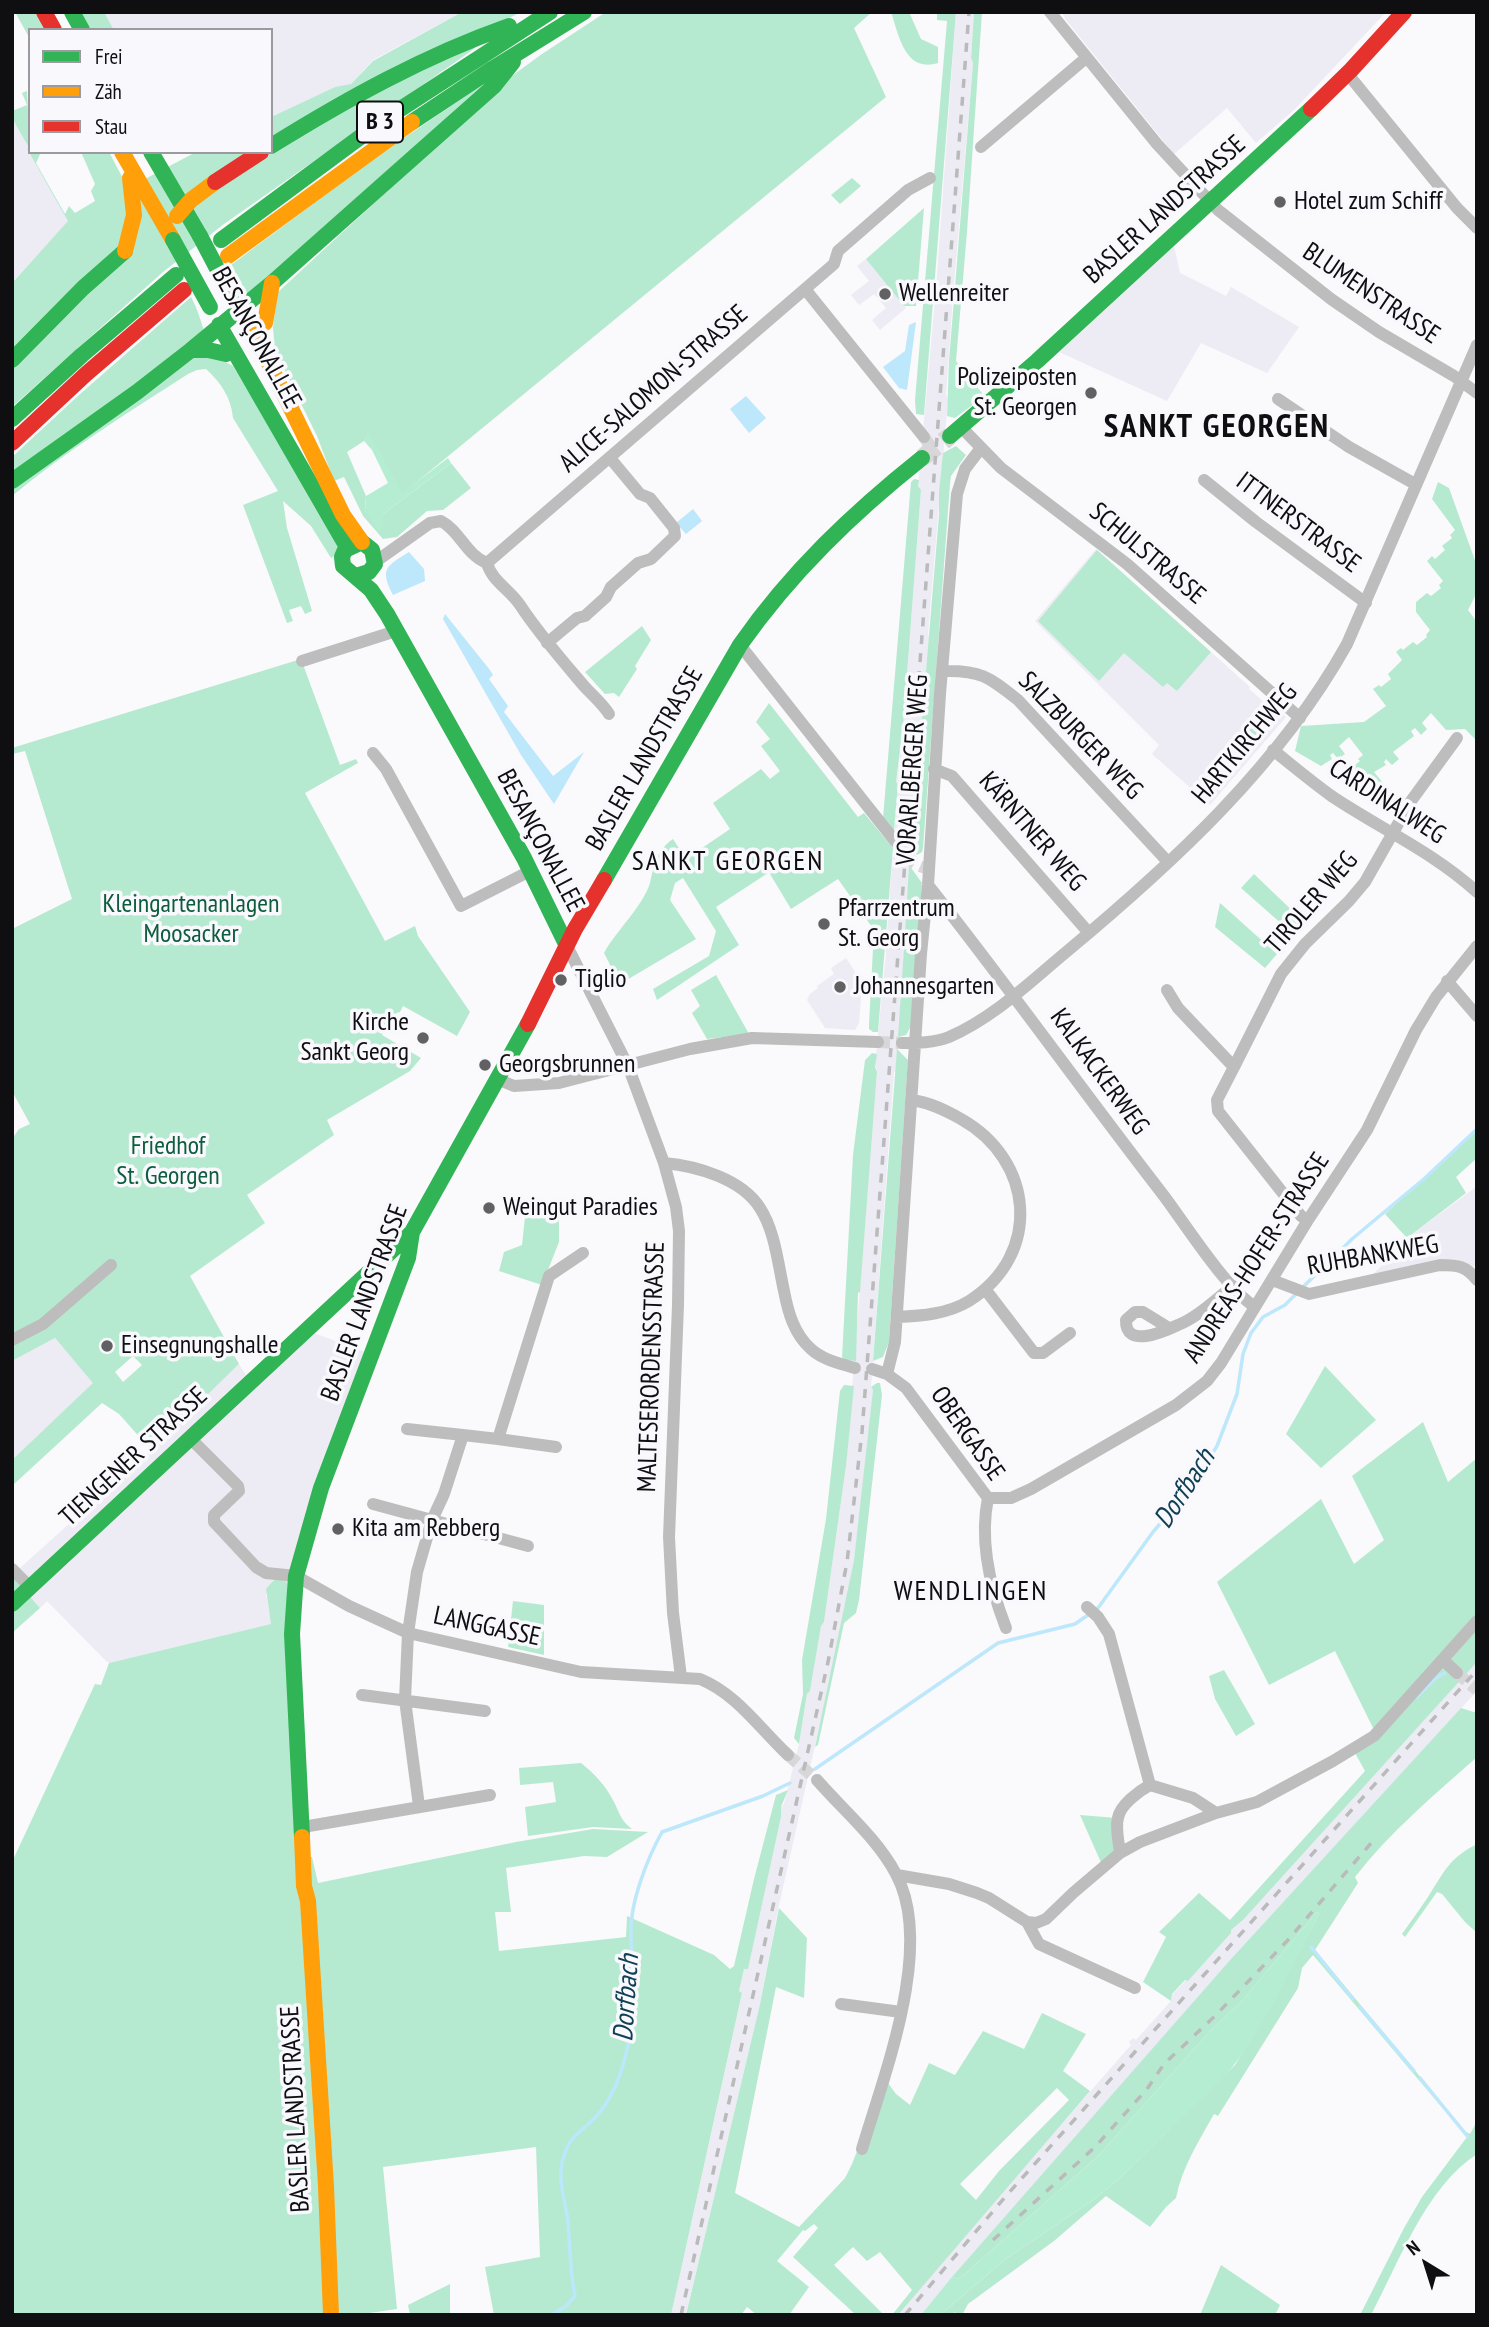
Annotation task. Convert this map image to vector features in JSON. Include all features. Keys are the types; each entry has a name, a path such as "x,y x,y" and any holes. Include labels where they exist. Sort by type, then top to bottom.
{"main road":[{"path":"44,12 53,28"},
{"name":"B 3","path":"228,256 350,164 524,48 584,12"},
{"name":"BASLER LANDSTRASSE","path":"956,432 1296,124 1404,12"},
{"path":"273,145 414,66 491,32 548,14"},
{"name":"B 3","path":"221,240 363,133 548,14"},
{"name":"B 3","path":"240,310 494,86 524,48"},
{"path":"122,154 135,199 136,214 125,251"},
{"name":"BESANÇONALLEE","path":"123,154 166,226 260,396 366,554"},
{"name":"BESANÇONALLEE","path":"152,154 165,177 166,226"},
{"path":"12,360 75,296 125,251 166,226 215,182 258,154"},
{"path":"165,177 185,184 215,182"},
{"name":"BESANÇONALLEE","path":"166,226 193,223 261,348 343,515 366,554 387,614"},
{"path":"12,419 176,275"},
{"path":"261,348 272,283"},
{"path":"12,443 86,374 184,290"},
{"path":"12,481 136,392 240,310"},
{"path":"191,350 226,354 241,363"},
{"name":"BASLER LANDSTRASSE","path":"331,2315 326,2186 308,1901 304,1886 292,1634 296,1576 321,1488 408,1258 412,1232 528,1023 566,944 740,645 778,592 824,541 922,458"},
{"path":"356,576 365,575 366,554"},
{"name":"BESANÇONALLEE","path":"366,554 342,555 343,566 371,590 387,614 530,871 566,944"},
{"name":"TIENGENER STRASSE","path":"12,1604 412,1232"}],"street":[{"path":"64,12 77,21"},
{"name":"BLUMENSTRASSE","path":"1050,12 1163,152 1209,202 1331,299 1477,393"},
{"path":"981,147 1086,58"},
{"path":"1347,73 1457,208 1477,228"},
{"name":"ALICE-SALOMON-STRASSE","path":"486,563 834,264 838,251 908,190 930,178"},
{"path":"805,289 924,437"},
{"name":"HARTKIRCHWEG","path":"902,1043 946,1038 1015,995 1168,862 1210,821 1300,718 1348,644 1477,345"},
{"path":"1278,399 1349,447 1415,484"},
{"name":"SCHULSTRASSE","path":"956,432 1127,564 1300,718"},
{"name":"VORARLBERGER WEG","path":"887,1374 895,1342 897,1317 934,769 957,494 965,469 981,449"},
{"path":"547,643 577,618 585,616 606,597 611,587 638,564 651,559 675,536 674,528 650,498 640,495 610,458"},
{"name":"ITTNERSTRASSE","path":"1204,480 1366,603"},
{"path":"366,554 401,544 430,523 441,521 448,525 477,559 486,563 547,643 590,693 603,703 609,714"},
{"path":"302,661 396,631"},
{"path":"740,645 895,841"},
{"name":"SALZBURGER WEG","path":"943,671 967,671 990,678 1017,700 1168,862"},
{"name":"TIROLER WEG","path":"1308,1220 1301,1216 1218,1111 1217,1100 1223,1083 1234,1067 1280,974 1364,882 1379,861 1392,832 1411,801 1457,738"},
{"name":"CARDINALWEG","path":"1273,750 1332,796 1434,858 1477,892"},
{"path":"373,753 386,769 461,906 530,871"},
{"name":"KÄRNTNER WEG","path":"934,769 952,776 1089,933"},
{"name":"KALKACKERWEG","path":"928,885 1015,995 1233,1286 1255,1307"},
{"name":"MALTESERORDENSSTRASSE","path":"566,944 628,1066 664,1163 676,1207 679,1231 677,1364 669,1537 673,1613 681,1677"},
{"name":"ANDREAS-HOFER-STRASSE","path":"988,1497 1002,1499 1031,1489 1192,1394 1221,1363 1308,1220 1367,1130 1416,1030 1447,981 1477,946"},
{"path":"1447,981 1477,1016"},
{"path":"1167,990 1178,1008 1234,1067"},
{"path":"498,1079 514,1086 532,1087 559,1083 690,1049 752,1038 878,1042"},
{"path":"897,1317 920,1316 957,1307 985,1289 1007,1264 1017,1241 1021,1213 1015,1181 997,1148 976,1128 925,1102 911,1100"},
{"path":"664,1163 701,1170 734,1185 751,1197 761,1208 774,1244 787,1308 797,1331 811,1350 825,1359 855,1368"},
{"path":"498,1439 549,1276 583,1253"},
{"path":"12,1340 43,1324 111,1265"},
{"name":"RUHBANKWEG","path":"1272,1280 1305,1293 1356,1285 1440,1265 1463,1266 1477,1280"},
{"path":"1169,1328 1180,1325 1233,1286"},
{"path":"985,1289 1034,1353 1043,1353 1070,1334"},
{"name":"OBERGASSE","path":"872,1369 887,1374 906,1388 988,1497 984,1522 988,1574 1006,1628"},
{"path":"407,1429 556,1447"},
{"path":"419,1806 405,1700 408,1633 417,1572 432,1520 444,1494 463,1435"},
{"path":"190,1438 238,1486 239,1491 235,1497 214,1515 214,1522 256,1567 266,1573 296,1576"},
{"path":"373,1504 528,1546"},
{"path":"12,1569 30,1587"},
{"name":"LANGGASSE","path":"296,1576 349,1606 408,1633 581,1672 681,1677"},
{"path":"1091,1611 1109,1634 1150,1785"},
{"path":"897,1875 949,1884 976,1893 1027,1922 1036,1923 1046,1919 1120,1853 1140,1842 1216,1813 1257,1801 1333,1761 1374,1735 1477,1620"},
{"path":"1443,1660 1457,1673"},
{"path":"681,1677 700,1679 713,1684 729,1696 788,1755"},
{"path":"362,1695 485,1710"},
{"path":"817,1780 881,1850 897,1875 904,1892 910,1930 909,1965 901,2012 862,2150"},
{"path":"1120,1853 1118,1818 1123,1808 1143,1788 1150,1785 1193,1798 1216,1813"},
{"path":"303,1827 491,1796"},
{"path":"1027,1922 1039,1944 1135,1989"},
{"path":"841,2004 901,2012"}],"shaded area":[{"path":"104,12 462,12 373,60 349,86 335,87 273,116 273,28 113,28"},
{"path":"956,12 974,12 973,63 909,865 907,937 904,948 897,1069 894,1072 871,1387 873,1390 864,1481 854,1560 840,1635 779,1905 760,2004 686,2315 671,2315 742,1994 739,1991 744,1968 748,1968 781,1807 799,1744 807,1694 810,1691 821,1625 824,1622 846,1466 877,1072 875,1064 886,955 884,935 887,932 898,785 896,783 902,742 900,731 903,727 921,490 918,486 935,300 933,296 936,288"},
{"path":"1062,12 1386,12 1294,110 1256,143 1227,108 1174,154"},
{"path":"12,118 28,146 28,154 69,221 12,282"},
{"path":"1174,246 1180,273 1226,296 1231,287 1299,327 1267,373 1201,343 1167,401 1059,352"},
{"name":"Wellenreiter","path":"866,259 906,308 880,330 872,320 886,308 874,294 859,305 851,295 869,281 857,266"},
{"path":"1096,549 1250,687 1249,689 1274,711 1276,709 1286,717 1210,805 1152,754 1159,745 1035,621"},
{"name":"Johannesgarten","path":"838,945 862,983 859,1023 855,1030 825,1028 807,1000 817,986 834,974 831,968 846,958"},
{"path":"1476,1187 1477,1264 1471,1268 1443,1263 1369,1279 1407,1238"},
{"path":"311,1332 368,1353 289,1586 266,1594 272,1624 109,1663 47,1601 40,1608 12,1576 12,1561 20,1568 151,1450 239,1364 253,1386"},
{"path":"55,1338 94,1383 12,1460 12,1361"},
{"path":"1477,1662 1477,1691 1231,1959 921,2315 898,2315 1131,2045 1129,2042 1133,2038 1136,2040 1171,2001 1172,1995 1188,1981 1231,1930"}],"green space":[{"path":"15,12 36,12 44,28 28,28 28,35"},
{"path":"79,12 104,12 113,28 87,28"},
{"path":"462,12 521,12 485,30 474,49 224,224 163,272 12,407 12,283 68,221 30,154 40,154 36,163 65,214 69,206 75,213 95,201 91,191 95,184 82,154 110,154 128,188 192,154 273,154 273,116 335,87 351,84 373,61"},
{"path":"606,12 872,12 854,28 886,97 402,494 368,433 364,441 347,452 366,496 365,511 383,529 383,514 451,463 471,488 443,510 427,511 397,537 383,539 363,516 344,477 334,481 317,436 275,351 273,328 277,293 509,78"},
{"path":"891,12 909,12 921,39 938,47 938,63 927,65 911,58 901,41"},
{"path":"937,12 956,12 924,415 916,414 915,400 947,21 937,20"},
{"path":"974,12 982,12 967,232 956,361 949,361 973,63"},
{"path":"486,82 248,296 231,265 369,162"},
{"path":"27,91 28,146 12,118 12,111 27,105 22,93"},
{"path":"852,178 861,186 840,204 831,195"},
{"path":"924,208 916,306 904,306 866,259"},
{"path":"191,297 210,344 223,360 233,366 335,534 339,553 331,558 311,526 283,501 287,528 312,611 305,614 301,606 289,610 293,621 287,623 243,505 278,491 233,418 224,391 206,369 188,374 120,418 54,463 12,496 12,457"},
{"path":"949,361 956,361 982,393 982,398 955,418 947,416"},
{"path":"368,432 402,493 448,458 451,463 383,514 383,529 379,531 365,511 366,496 388,483 372,450 364,441"},
{"path":"956,446 966,455 951,476 950,484 923,848 917,855 911,851 939,492 943,453"},
{"path":"914,479 919,480 918,486 921,490 894,832 883,818 911,482"},
{"path":"1438,482 1449,488 1477,566 1477,592 1468,610 1477,622 1477,741 1465,729 1446,730 1431,713 1422,723 1427,729 1421,735 1415,728 1411,731 1414,736 1393,752 1399,759 1392,765 1386,759 1386,765 1374,772 1389,790 1400,797 1392,811 1342,782 1353,773 1350,769 1363,755 1349,737 1339,746 1345,754 1338,759 1333,753 1330,755 1332,759 1321,766 1295,751 1301,726 1364,722 1386,706 1373,689 1379,685 1381,687 1391,679 1388,674 1402,660 1396,652 1413,642 1417,645 1427,637 1430,630 1416,612 1416,602 1427,593 1431,596 1441,588 1439,585 1443,581 1427,561 1432,556 1435,559 1445,550 1442,546 1452,538 1450,535 1455,530 1432,499"},
{"path":"1097,550 1211,652 1177,691 1167,683 1163,687 1124,653 1099,681 1038,621"},
{"path":"642,626 651,640 635,666 637,669 619,697 614,693 605,694 585,672"},
{"path":"301,659 340,765 356,759 358,763 305,793 385,941 415,926 418,936 470,1012 457,1036 403,1006 400,1012 391,1015 382,1035 421,1058 410,1071 327,1120 334,1135 247,1195 265,1223 190,1276 239,1364 151,1450 119,1414 102,1403 12,1486 12,1460 93,1383 55,1338 12,1361 12,1139 19,1129 30,1124 12,1091 12,929 72,899 25,751 12,754 12,748","holes":["133,1356 142,1365 123,1382 115,1372"]},
{"path":"769,703 858,817 864,813 893,848 878,1032 869,1029 874,930 838,879 791,909 770,874 774,869 716,907 739,945 657,1000 653,989 709,956 716,931 683,878 675,883 670,900 696,939 620,984 604,953 642,901 663,848 673,839 686,859 730,829 713,803 761,769 770,779 780,771 761,746 770,739 756,722"},
{"path":"1249,722 1262,734 1242,756 1228,744"},
{"path":"909,865 922,883 911,1026 906,1035 898,1037 907,937"},
{"path":"1254,874 1302,920 1292,933 1241,888"},
{"path":"1220,903 1277,954 1265,968 1215,927"},
{"path":"716,975 749,1034 707,1039 692,1013 700,1006 691,990"},
{"path":"897,1049 908,1060 889,1342 883,1357 873,1361"},
{"path":"872,1053 877,1054 877,1072 858,1293 856,1361 842,1357 853,1155 865,1060"},
{"path":"1477,1129 1477,1158 1456,1177 1466,1193 1407,1238 1385,1214"},
{"path":"559,1203 559,1242 542,1285 499,1271 504,1252 522,1245 526,1207"},
{"path":"1325,1366 1376,1420 1321,1468 1286,1434"},
{"path":"880,1383 882,1395 859,1600 856,1613 844,1623 818,1745 815,1747 854,1560 873,1390 871,1387"},
{"path":"844,1385 854,1386 846,1466 824,1622 821,1626 810,1691 807,1694 799,1744 794,1738 803,1694 802,1660 826,1519 840,1391"},
{"path":"1423,1422 1448,1482 1477,1458 1477,1662 1231,1930 1188,1981 1185,1980 1172,1994 1171,2001 1143,1982 1166,1937 1159,1932 1199,1893 1230,1920 1365,1771 1355,1753 1378,1738 1335,1651 1269,1685 1217,1582 1321,1499 1354,1564 1384,1540 1352,1476"},
{"path":"12,1576 40,1608 12,1633"},
{"path":"275,1579 287,1583 300,1857 312,1857 318,1883 593,1829 648,1832 607,1857 584,1856 506,1868 511,1912 495,1912 499,1951 626,1937 627,1916 714,1955 730,1969 734,1966 776,1795 788,1790 781,1807 748,1969 744,1969 739,1991 742,1993 671,2315 494,2315 485,2267 540,2257 536,2147 383,2167 397,2309 356,2315 12,2315 12,1862 95,1684 101,1685 109,1663 271,1624 266,1589"},
{"path":"513,1601 544,1605 544,1655 508,1647"},
{"path":"1224,1670 1255,1724 1236,1736 1215,1699 1209,1676"},
{"path":"1461,1708 1477,1713 1477,1757 1413,1814 1369,1860 1355,1877 1358,1883 1315,1950 1466,2132 1470,2134 1477,2121 1477,2154 1459,2168 1428,2205 1371,2315 1360,2315 1404,2228 1422,2197 1467,2137 1313,1955 1302,1968 1298,1988 1218,2116 1214,2114 1187,2165 1176,2198 1150,2227 1106,2196 1054,2241 968,2304 962,2315 956,2315 955,2312 952,2315 940,2315 1007,2258 1093,2200 1119,2179 1235,2065 1270,2008 1319,1914 1317,1912 1241,2002 1211,2030 1098,2156 959,2279 952,2277 1231,1959"},
{"path":"581,1763 604,1786 623,1820 632,1829 593,1827 528,1836 525,1807 556,1802 553,1782 520,1785 519,1768"},
{"path":"1080,1815 1117,1818 1120,1853 1103,1867"},
{"path":"1477,1844 1477,1933 1442,1894 1437,1892 1405,1937 1402,1934 1448,1866"},
{"path":"779,1908 807,1938 804,1998 776,1987 735,2193 799,2227 845,2178 885,2079 896,2094 910,2105 929,2063 955,2075 983,2031 1024,2049 1042,2013 1086,2034 1063,2071 1090,2091 898,2315 892,2315 912,2290 880,2252 867,2261 853,2247 834,2265 884,2315 856,2315 793,2257 818,2228 814,2224 803,2230 777,2261 809,2287 789,2315 757,2315 747,2307 741,2315 686,2315 760,2004","holes":["1057,2088 1069,2100 999,2171 976,2200 960,2184"]},
{"path":"1317,1912 1319,1914 1264,2020 1224,2077 1119,2179 1093,2200 1007,2258 940,2315 921,2315 952,2277 959,2279 1098,2156 1211,2030 1241,2002"},
{"path":"1221,2265 1280,2305 1275,2315 1200,2315"},
{"path":"450,2284 450,2315 410,2315 408,2305"}],"water":[{"path":"916,322 907,390 899,388 883,367 905,351 909,325"},
{"path":"746,396 766,418 749,433 730,409"},
{"path":"693,509 702,521 686,534 676,523"},
{"path":"409,552 424,569 425,581 393,595 386,573 395,561"},
{"path":"445,614 490,670 493,675 489,679 508,706 504,712 553,776 584,752 554,804 521,755 443,619"}],"waterway":[{"name":"Dorfbach","path":"1303,1287 1352,1239 1425,1178 1477,1129"},
{"name":"Dorfbach","path":"815,1769 998,1643 1075,1624 1098,1608 1153,1532 1190,1489 1217,1446 1237,1394 1243,1354 1251,1333 1263,1317 1285,1305 1297,1293"},
{"path":"1417,1697 1445,1673"},
{"name":"Dorfbach","path":"551,2315 565,2307 575,2296 561,2169 568,2146 605,2105 624,2062 633,2010 631,1921 640,1881 651,1855 662,1832 763,1796 790,1783"},
{"path":"1311,1947 1353,1999"},
{"path":"1360,2007 1414,2071"},
{"path":"1420,2078 1468,2137"}],"tunnel":[{"path":"922,458 950,436"},
{"path":"924,437 933,450"},
{"path":"895,841 914,862 929,868"},
{"path":"878,1042 902,1043"},
{"path":"1457,1673 1477,1690"},
{"path":"788,1755 817,1780"}],"railway":[{"path":"681,2315 828,1662 847,1562 862,1432 969,12"},
{"path":"905,2315 1006,2196 1477,1670"},
{"path":"993,2240 1095,2147 1147,2089 1164,2064 1216,2015 1287,1941 1372,1842"}],"traffic: fast":[{"path":"72,12 81,28"},
{"path":"221,240 382,121 550,12"},
{"path":"412,122 584,12"},
{"path":"273,145 387,80 447,51 509,26"},
{"path":"272,283 494,86 513,62"},
{"path":"950,436 1037,361 1311,109"},
{"path":"152,154 200,236"},
{"path":"200,236 231,295"},
{"path":"173,240 210,307"},
{"path":"12,360 83,288 125,251"},
{"path":"12,419 176,275"},
{"path":"191,350 272,283"},
{"path":"219,325 347,547"},
{"path":"191,350 226,354"},
{"path":"12,481 191,350"},
{"path":"604,880 740,645 760,618 824,545 922,458"},
{"path":"356,576 369,572 375,564 372,550 362,542 345,550 342,557 343,566 371,590 387,614 524,858 566,944"},
{"path":"302,1837 292,1634 296,1576 321,1488 408,1258 412,1232 528,1024"},
{"path":"12,1604 412,1232"}],"traffic: slow":[{"path":"228,256 412,122"},
{"path":"123,154 173,240"},
{"path":"125,251 134,215 130,178"},
{"path":"177,216 191,200 215,182"},
{"path":"265,323 272,283"},
{"path":"240,310 261,347 343,515 362,542"},
{"path":"302,1837 326,2186 331,2315"}],"traffic: jam":[{"path":"44,12 53,28"},
{"path":"1311,109 1404,12"},
{"path":"215,182 258,154"},
{"path":"12,443 86,374 184,290"},
{"path":"528,1024 575,929 604,880"}],"place":[{"name":"Hotel zum Schiff","path":"1280,202"},
{"name":"Wellenreiter","path":"885,294"},
{"name":"Polizeiposten St. Georgen","path":"1091,393"},
{"name":"Pfarrzentrum St. Georg","path":"824,924"},
{"name":"Tiglio","path":"561,980"},
{"name":"Johannesgarten","path":"840,987"},
{"name":"Kirche Sankt Georg","path":"423,1038"},
{"name":"Georgsbrunnen","path":"485,1065"},
{"name":"Weingut Paradies","path":"489,1208"},
{"name":"Einsegnungshalle","path":"107,1346"},
{"name":"Kita am Rebberg","path":"338,1529"}],"district":[{"name":"SANKT GEORGEN","path":"1217,428"},
{"name":"SANKT GEORGEN","path":"728,862"},
{"name":"WENDLINGEN","path":"971,1592"}],"park label":[{"name":"Kleingartenanlagen Moosacker","path":"191,920"},
{"name":"Friedhof St. Georgen","path":"168,1162"}]}
